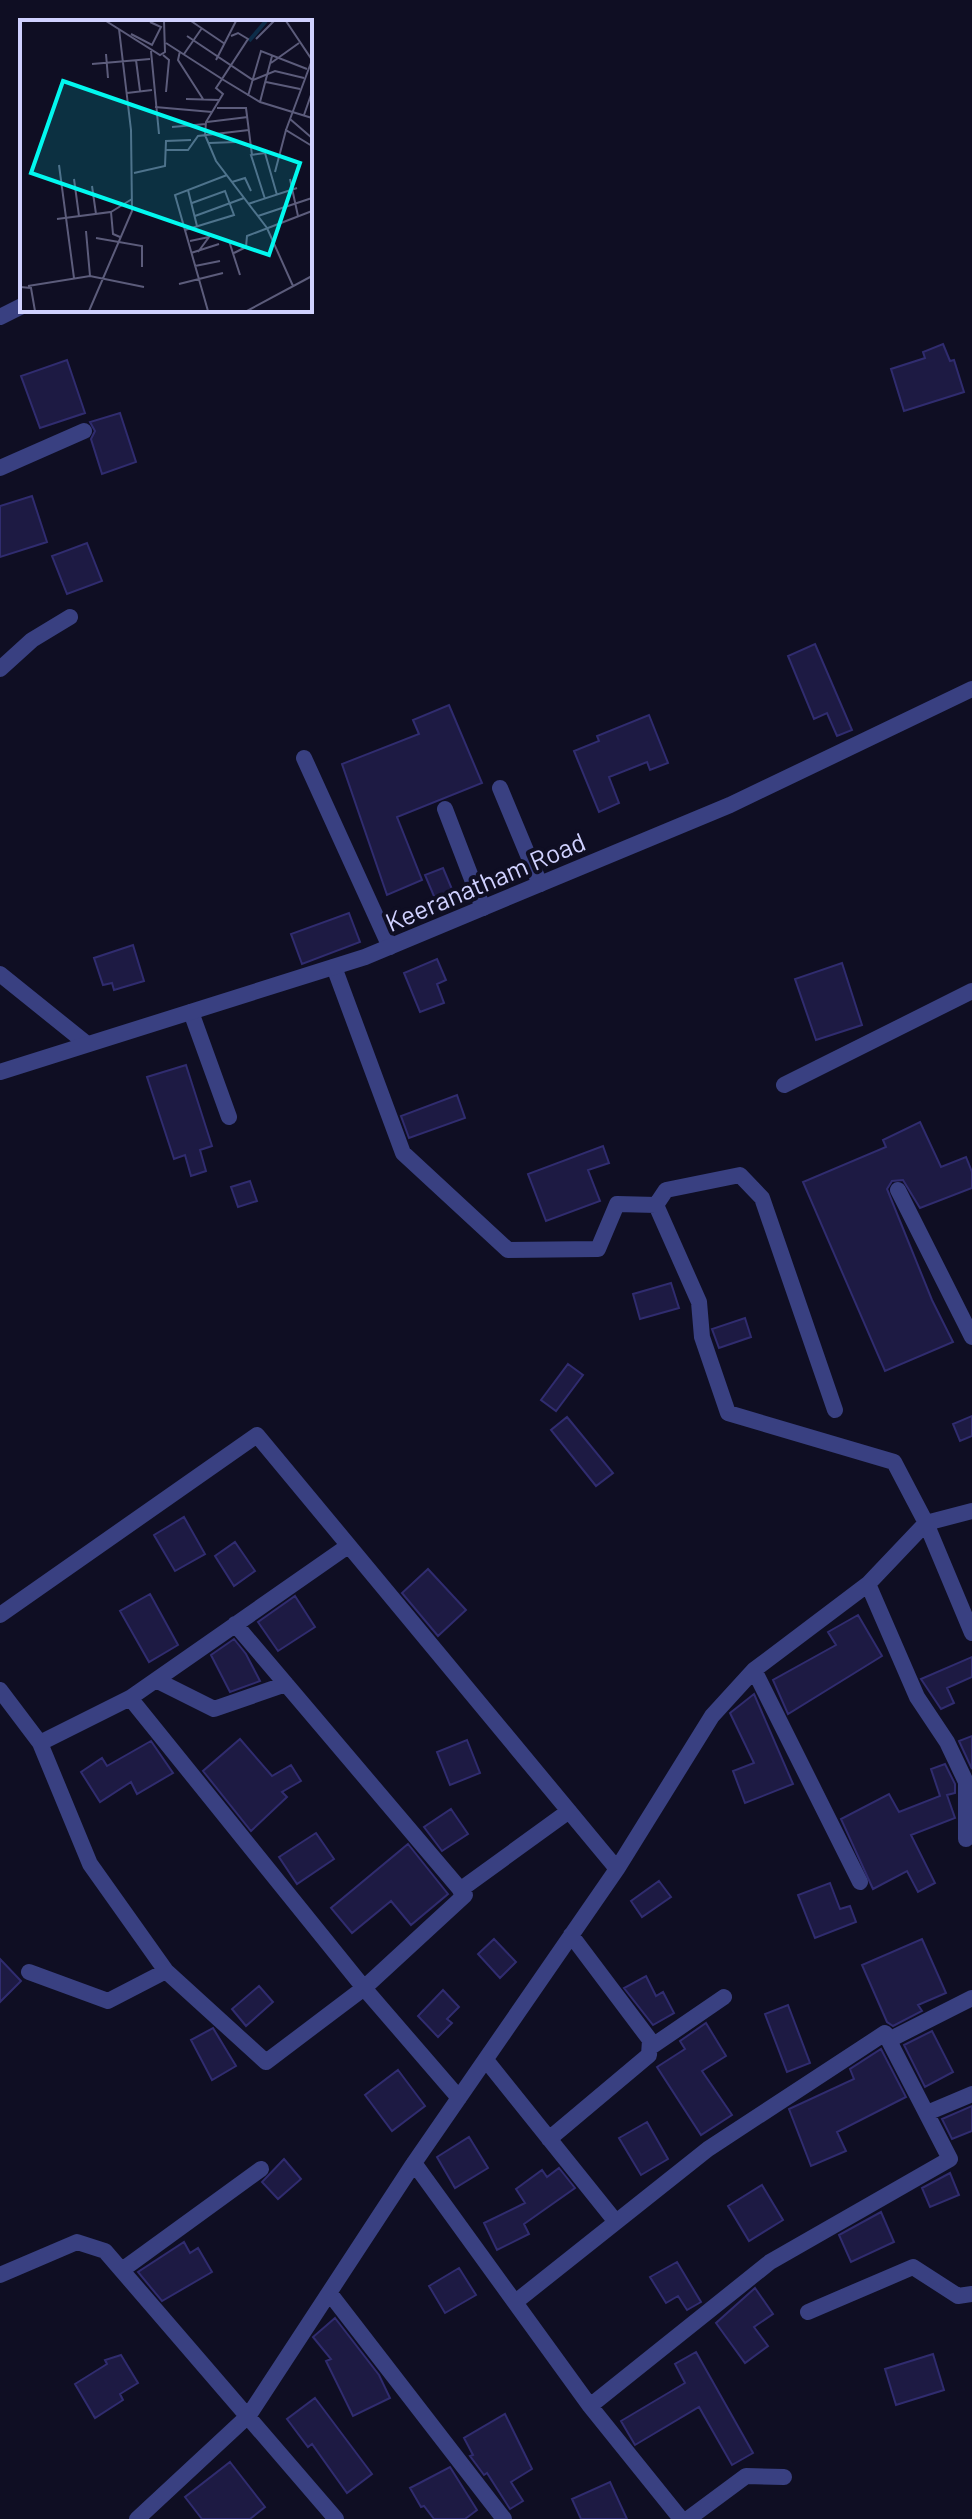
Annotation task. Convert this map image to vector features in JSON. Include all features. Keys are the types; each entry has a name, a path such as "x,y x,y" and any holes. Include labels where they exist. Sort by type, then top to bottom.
{"street":[{"path":"0,317 20,307"},
{"path":"0,468 84,431"},
{"path":"0,669 32,640 70,617"},
{"name":"Keeranatham Road","path":"0,1072 390,947 730,805 972,689"},
{"path":"304,758 390,947"},
{"path":"500,788 540,884"},
{"path":"445,809 483,908"},
{"path":"334,967 403,1153 508,1250 598,1249 617,1204 656,1205"},
{"path":"0,974 87,1044"},
{"path":"784,1085 972,991"},
{"path":"191,1012 229,1117"},
{"path":"656,1205 666,1190 740,1175 762,1198 835,1410"},
{"path":"898,1190 972,1337"},
{"path":"656,1205 699,1302 702,1337 728,1413 894,1462 926,1523 972,1633"},
{"path":"0,1615 257,1435 617,1869"},
{"path":"137,2519 249,2415 331,2295 414,2163 617,1869 712,1716 754,1670 868,1584 926,1523 972,1511"},
{"path":"40,1743 130,1698 348,1546"},
{"path":"868,1584 917,1697 947,1742 966,1782 966,1839"},
{"path":"0,1690 40,1743 90,1864 166,1971 266,2062 364,1988 465,1895 235,1624"},
{"path":"754,1670 860,1882"},
{"path":"156,1680 214,1709 286,1684"},
{"path":"130,1698 364,1988 459,2098"},
{"path":"460,1890 569,1811"},
{"path":"549,2139 649,2055 651,2047 650,2040 571,1935"},
{"path":"29,1972 108,2001 166,1971"},
{"path":"651,2047 724,1997"},
{"path":"889,2040 972,1998"},
{"path":"518,2300 708,2149 885,2033 950,2159 770,2262 590,2406"},
{"path":"486,2060 616,2222"},
{"path":"927,2113 972,2094"},
{"path":"414,2163 518,2300 590,2406 681,2519"},
{"path":"122,2270 261,2169"},
{"path":"0,2275 77,2242 105,2251 336,2519"},
{"path":"808,2312 913,2267 958,2296 972,2294"},
{"path":"331,2295 504,2519"},
{"path":"688,2519 746,2476 784,2477"}],"building":[{"path":"943,344 950,361 954,360 964,392 904,411 891,369 925,358 923,352"},
{"path":"67,360 85,413 40,428 21,376"},
{"path":"120,413 136,462 102,474 91,439 95,431 90,422"},
{"path":"32,496 47,542 0,557 0,506"},
{"path":"87,543 102,581 67,594 52,556"},
{"path":"815,644 852,730 837,736 827,713 814,719 788,656"},
{"path":"449,705 482,783 397,817 422,880 387,895 342,764 419,734 413,720"},
{"path":"649,715 668,763 650,770 647,762 609,777 619,803 599,812 574,751 599,741 597,736"},
{"path":"443,868 454,894 436,901 425,875"},
{"path":"349,913 360,942 302,964 291,934"},
{"path":"133,945 144,981 114,990 112,983 103,985 94,958"},
{"path":"437,959 446,980 437,984 444,1003 420,1012 404,973"},
{"path":"842,963 862,1025 816,1040 795,979"},
{"path":"186,1065 212,1146 200,1150 206,1171 191,1176 185,1155 174,1159 147,1077"},
{"path":"457,1095 465,1118 409,1138 401,1116"},
{"path":"920,1122 941,1167 966,1157 972,1172 972,1188 920,1208 903,1180 892,1181 887,1189 932,1300 953,1342 885,1371 803,1182 886,1147 883,1140"},
{"path":"603,1146 609,1163 588,1170 600,1201 546,1221 528,1174"},
{"path":"250,1181 257,1201 238,1207 231,1187"},
{"path":"671,1283 679,1308 640,1319 633,1294"},
{"path":"745,1318 751,1337 719,1348 712,1329"},
{"path":"568,1364 583,1375 556,1411 541,1400"},
{"path":"972,1416 972,1436 960,1441 953,1424"},
{"path":"567,1417 613,1473 596,1486 551,1430"},
{"path":"184,1517 205,1554 175,1571 154,1535"},
{"path":"235,1542 255,1571 234,1586 215,1556"},
{"path":"428,1569 466,1610 438,1636 402,1593"},
{"path":"150,1594 178,1645 149,1662 120,1611"},
{"path":"295,1596 315,1627 278,1651 258,1622"},
{"path":"858,1615 882,1656 788,1714 773,1680 836,1645 828,1632"},
{"path":"234,1639 260,1681 230,1692 211,1655"},
{"path":"972,1657 972,1677 947,1688 954,1703 941,1709 921,1679"},
{"path":"754,1694 793,1784 745,1803 733,1771 754,1763 730,1713"},
{"path":"972,1736 972,1769 959,1741"},
{"path":"240,1739 272,1776 291,1765 301,1781 282,1792 287,1797 251,1831 203,1771"},
{"path":"467,1740 480,1773 450,1785 437,1752"},
{"path":"151,1741 173,1773 137,1794 131,1782 100,1802 81,1772 102,1758 107,1766"},
{"path":"945,1764 955,1784 955,1793 947,1795 955,1818 911,1835 935,1883 918,1892 907,1871 873,1889 841,1819 889,1794 899,1812 940,1796 931,1769"},
{"path":"451,1809 468,1834 442,1851 424,1827"},
{"path":"316,1833 334,1859 297,1884 279,1857"},
{"path":"408,1844 448,1894 411,1925 391,1901 352,1933 331,1908"},
{"path":"659,1881 671,1897 642,1917 631,1901"},
{"path":"830,1883 840,1909 850,1906 856,1922 815,1938 798,1895"},
{"path":"494,1939 516,1962 500,1978 478,1954"},
{"path":"922,1939 946,1993 918,2005 922,2011 893,2026 887,2022 862,1965"},
{"path":"0,1959 21,1981 0,2002"},
{"path":"646,1976 656,1996 663,1992 674,2013 653,2025 624,1988"},
{"path":"259,1986 273,2002 246,2026 232,2009"},
{"path":"443,1990 459,2007 447,2019 452,2023 438,2037 418,2016"},
{"path":"788,2005 810,2063 787,2072 765,2014"},
{"path":"706,2023 726,2056 702,2071 732,2115 701,2135 657,2067 685,2049 680,2041"},
{"path":"213,2028 236,2066 212,2080 191,2040"},
{"path":"932,2031 953,2072 925,2087 904,2045"},
{"path":"881,2049 906,2097 837,2132 846,2151 811,2166 789,2109 854,2079 850,2069"},
{"path":"398,2070 425,2106 392,2131 365,2095"},
{"path":"972,2106 972,2131 952,2139 942,2119"},
{"path":"647,2122 668,2159 641,2175 619,2138"},
{"path":"469,2137 488,2168 455,2188 437,2157"},
{"path":"284,2159 301,2179 278,2199 262,2182"},
{"path":"559,2168 575,2188 524,2224 529,2234 497,2250 484,2223 525,2203 516,2189 542,2170 547,2177"},
{"path":"950,2173 959,2195 930,2207 922,2188"},
{"path":"762,2185 783,2220 749,2241 728,2206"},
{"path":"881,2212 894,2242 851,2262 839,2235"},
{"path":"184,2242 190,2253 198,2248 212,2272 162,2301 138,2272"},
{"path":"677,2262 701,2302 687,2310 678,2296 666,2303 650,2277"},
{"path":"459,2268 476,2295 445,2313 429,2286"},
{"path":"755,2288 773,2314 754,2327 768,2346 745,2363 716,2323"},
{"path":"335,2318 379,2375 390,2398 353,2416 326,2361 331,2359 313,2337"},
{"path":"696,2352 753,2453 732,2465 699,2407 635,2445 621,2421 685,2383 675,2364"},
{"path":"933,2354 944,2390 896,2405 885,2369"},
{"path":"121,2355 138,2383 120,2394 123,2400 95,2418 75,2384 107,2364 105,2360"},
{"path":"315,2398 372,2474 347,2493 312,2444 308,2447 287,2419"},
{"path":"505,2414 532,2469 511,2482 523,2501 510,2509 487,2473 484,2475 470,2456 473,2455 464,2438"},
{"path":"230,2462 265,2507 250,2519 202,2519 185,2497"},
{"path":"450,2467 477,2510 465,2519 434,2519 424,2506 421,2507 410,2488"},
{"path":"610,2482 627,2519 581,2519 572,2499"}]}
